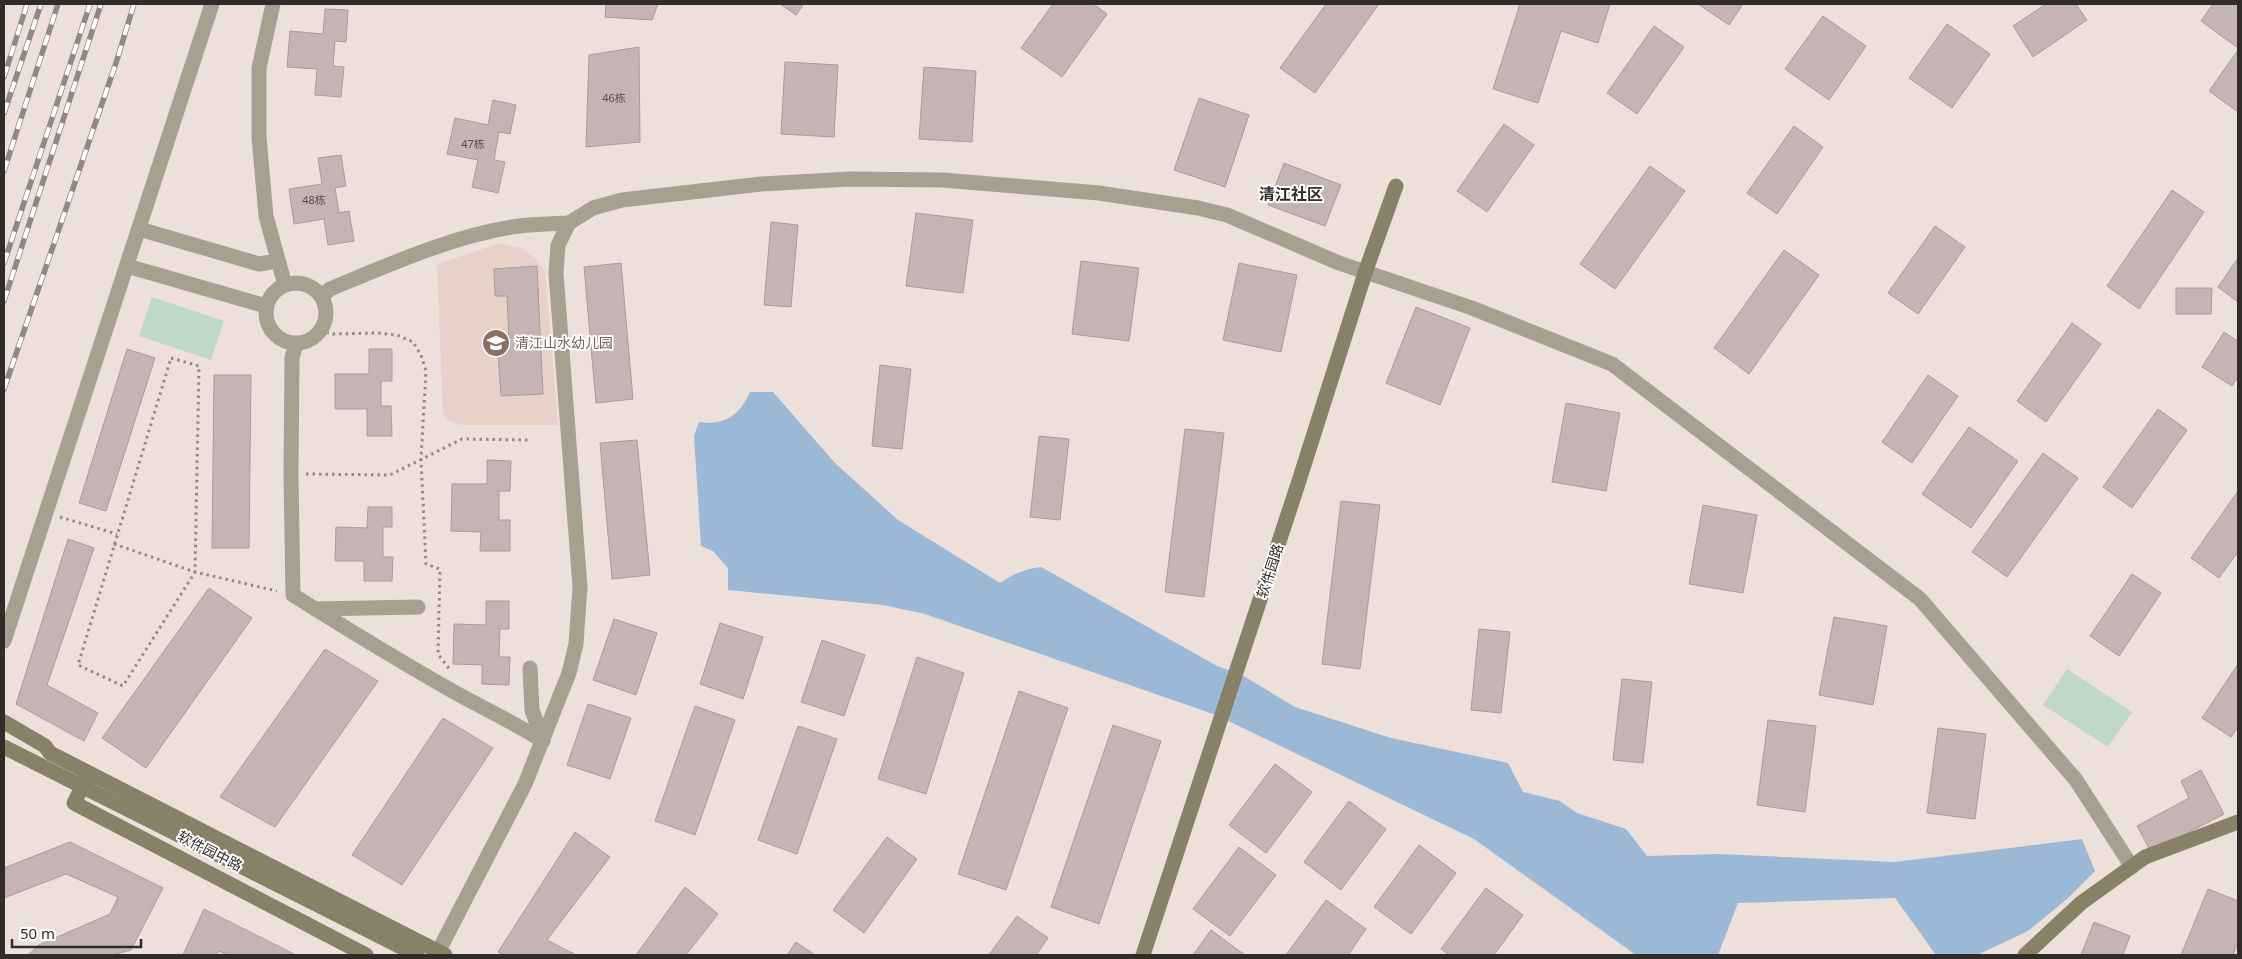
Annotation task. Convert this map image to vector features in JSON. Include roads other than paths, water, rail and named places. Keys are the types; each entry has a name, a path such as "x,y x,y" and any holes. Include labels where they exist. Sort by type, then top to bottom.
{"main road":[{"name":"软件园路","path":"1142,955 1295,494 1366,270 1396,186"},
{"path":"4,722 45,746 50,753 441,953"},
{"name":"软件园中路","path":"4,747 417,955"},
{"name":"软件园中路","path":"4,756 398,955"},
{"path":"89,773 74,803 366,955"},
{"path":"2025,955 2081,903 2145,857 2238,822"},
{"path":"308,925 294,907 296,899 302,893 310,891 325,894"}],"street":[{"path":"4,641 212,4"},
{"path":"272,4 258,68 259,137 266,216 284,285"},
{"path":"321,296 330,289 403,259 468,238 519,226 569,223 593,208 622,200 752,185 850,179 942,180 1099,193 1198,208 1227,215 1339,263 1366,270 1472,308 1612,364 1920,599 2076,780 2132,867"},
{"path":"441,953 526,784 568,672 576,644 579,618 579,577 556,273 558,245 569,223"},
{"path":"139,229 259,264 278,261"},
{"path":"127,266 266,306"},
{"path":"294,283 305,284 314,288 321,296 326,314 320,331 306,342 296,344 279,339 272,332 265,316 266,306 270,297 284,285 294,283"},
{"path":"296,344 292,358 293,595 418,671 514,723 543,741"},
{"path":"315,609 418,607"},
{"path":"530,668 532,710 543,741"}],"water":[{"path":"750,392 773,392 835,463 898,520 1000,583 1019,572 1041,567 1217,666 1242,675 1295,707 1391,738 1508,763 1523,792 1560,801 1577,813 1626,829 1647,856 1719,854 1895,862 2082,839 2095,871 2067,899 2028,931 1977,955 1936,955 1895,898 1738,903 1718,955 1636,955 1474,839 1216,715 925,614 883,605 728,590 728,568 713,551 701,546 694,436 699,422 716,422 730,417 741,407"}],"railway":[{"path":"4,77 27,4"},
{"path":"4,113 41,4"},
{"path":"4,171 58,4"},
{"path":"4,263 90,4"},
{"path":"4,301 101,4"},
{"path":"4,389 116,63 134,4"}],"place":[{"name":"清江山水幼儿园","path":"496,343"}],"district":[{"name":"清江社区","path":"1291,194"}]}
